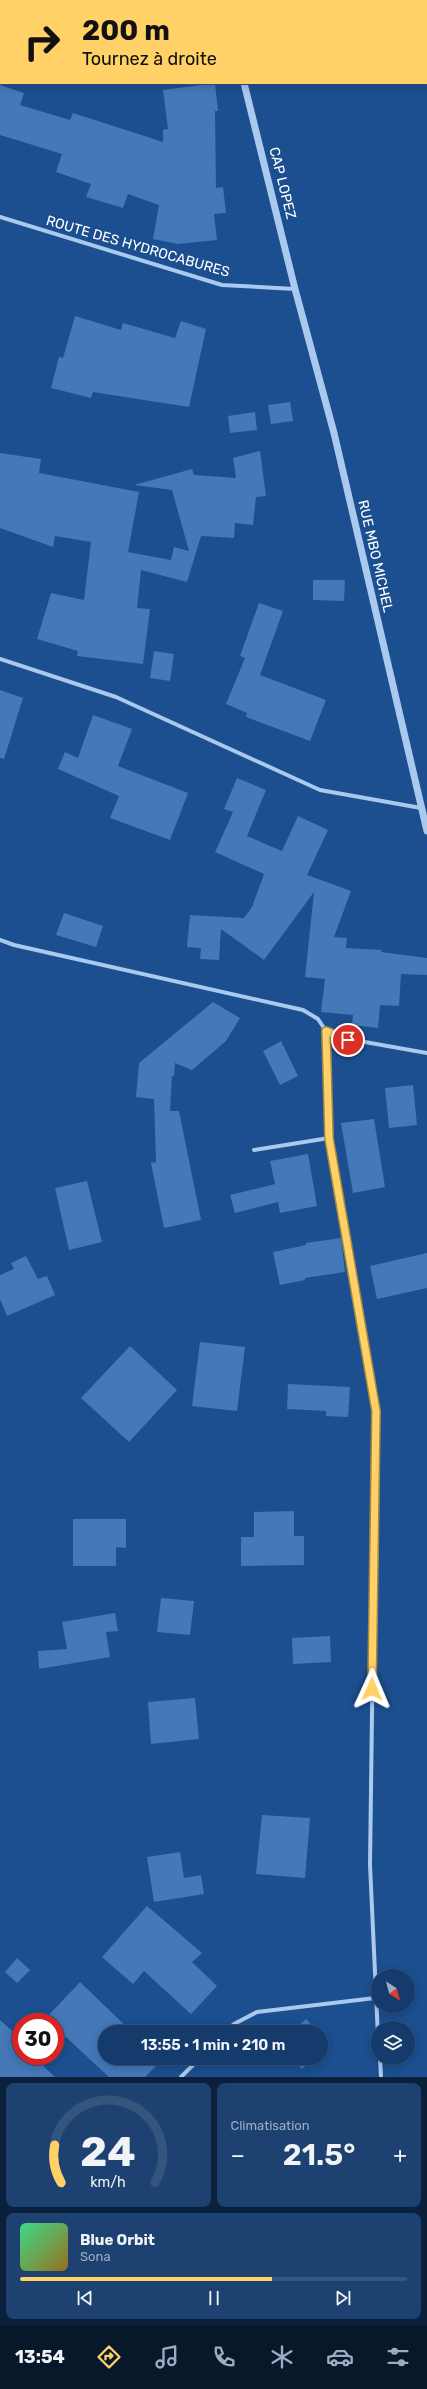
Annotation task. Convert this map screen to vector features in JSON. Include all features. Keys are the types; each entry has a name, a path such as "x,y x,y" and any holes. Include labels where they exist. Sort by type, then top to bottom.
{"street":[{"name":"CAP LOPEZ","path":"244,84 295,289"},
{"name":"ROUTE DES HYDROCABURES","path":"0,217 222,285 295,289"},
{"name":"RUE MBO MICHEL","path":"295,289 334,432 427,831"},
{"path":"0,659 116,698 320,790 421,808"},
{"path":"0,940 14,945 303,1010 318,1019 326,1031 329,1138 376,1411 370,1781 370,1865 374,1969"},
{"path":"326,1031 348,1040 427,1053"},
{"path":"254,1150 329,1138"},
{"path":"233,2025 257,2012 371,1998"},
{"path":"181,2077 193,2065"},
{"path":"380,2065 381,2077"}],"building":[{"path":"215,84 218,111 215,111 216,188 223,187 226,213 214,214 217,240 178,244 153,239 159,205 128,194 123,208 86,197 91,184 56,172 62,154 0,135 0,85 24,93 20,105 70,120 73,113 163,142 163,130 168,129 163,90"},
{"path":"75,316 121,330 123,323 175,338 181,321 206,329 189,407 93,392 91,398 51,388 59,357 63,358"},
{"path":"290,402 293,421 271,424 268,405"},
{"path":"255,412 257,430 230,433 228,416"},
{"path":"260,451 266,496 256,497 253,525 235,523 234,538 201,536 187,582 141,570 137,608 150,609 143,664 77,656 78,651 37,639 51,593 84,600 91,542 55,536 53,547 0,528 0,453 41,459 39,473 139,492 128,552 171,560 174,547 189,551 172,490 134,485 192,469 194,475 236,478 233,458"},
{"path":"313,580 345,580 344,601 313,600"},
{"path":"259,603 283,611 260,675 326,700 310,741 246,717 247,713 226,704 245,658 240,656"},
{"path":"154,651 174,654 170,681 150,678"},
{"path":"0,690 23,698 4,759 0,758"},
{"path":"93,715 132,729 118,766 188,793 170,840 110,818 119,796 58,769 65,752 78,758"},
{"path":"237,778 266,790 247,836 282,851 298,816 328,830 307,875 351,891 334,937 347,938 346,948 382,950 381,952 427,958 427,975 401,974 399,1006 380,1005 378,1028 352,1025 353,1015 321,1012 325,979 305,977 314,892 264,960 221,929 219,960 200,959 201,948 187,947 190,915 244,918 252,907 264,874 215,852 233,812 224,809"},
{"path":"64,913 103,926 96,947 56,935"},
{"path":"213,1002 240,1018 226,1041 192,1070 175,1063 174,1076 172,1076 170,1111 179,1111 201,1220 164,1228 151,1163 156,1162 154,1099 136,1097 139,1063"},
{"path":"281,1041 298,1076 280,1085 263,1051"},
{"path":"413,1085 417,1125 389,1128 385,1088"},
{"path":"374,1119 385,1187 353,1193 341,1123"},
{"path":"308,1154 317,1206 280,1213 278,1202 235,1213 230,1195 275,1184 270,1161"},
{"path":"87,1181 102,1242 69,1250 55,1188"},
{"path":"341,1238 345,1272 305,1278 305,1280 280,1285 273,1252 306,1245 306,1243"},
{"path":"427,1253 427,1288 377,1299 370,1266"},
{"path":"26,1256 38,1279 47,1276 55,1295 7,1316 0,1299 0,1275 14,1269 11,1263"},
{"path":"200,1342 245,1347 237,1411 192,1406"},
{"path":"130,1346 177,1390 129,1442 81,1398"},
{"path":"288,1384 350,1387 348,1417 326,1416 326,1411 287,1409"},
{"path":"294,1511 294,1536 304,1536 304,1565 241,1566 241,1537 254,1537 254,1512"},
{"path":"73,1519 126,1519 126,1548 116,1547 116,1566 73,1566"},
{"path":"161,1598 194,1601 190,1635 157,1632"},
{"path":"115,1613 118,1631 106,1632 110,1657 39,1669 38,1651 67,1649 62,1622"},
{"path":"330,1636 331,1662 293,1664 292,1638"},
{"path":"195,1698 199,1739 151,1744 148,1702"},
{"path":"262,1815 310,1818 305,1878 256,1874"},
{"path":"180,1852 184,1878 201,1875 204,1894 154,1902 147,1857"},
{"path":"147,1906 202,1953 192,1962 217,1986 191,2014 144,1971 133,1984 102,1957"},
{"path":"17,1958 30,1970 17,1983 5,1972"},
{"path":"80,1982 125,2025 98,2025 98,2065 157,2065 145,2077 109,2077 66,2037 64,2039 64,2013 51,2013"},
{"path":"306,2019 312,2025 300,2025"},
{"path":"0,2020 12,2031 12,2065 42,2065 55,2077 0,2077"},
{"path":"298,2065 306,2065 302,2069"}],"route":[{"path":"348,1040 326,1031 329,1138 376,1411 372,1689"}]}
